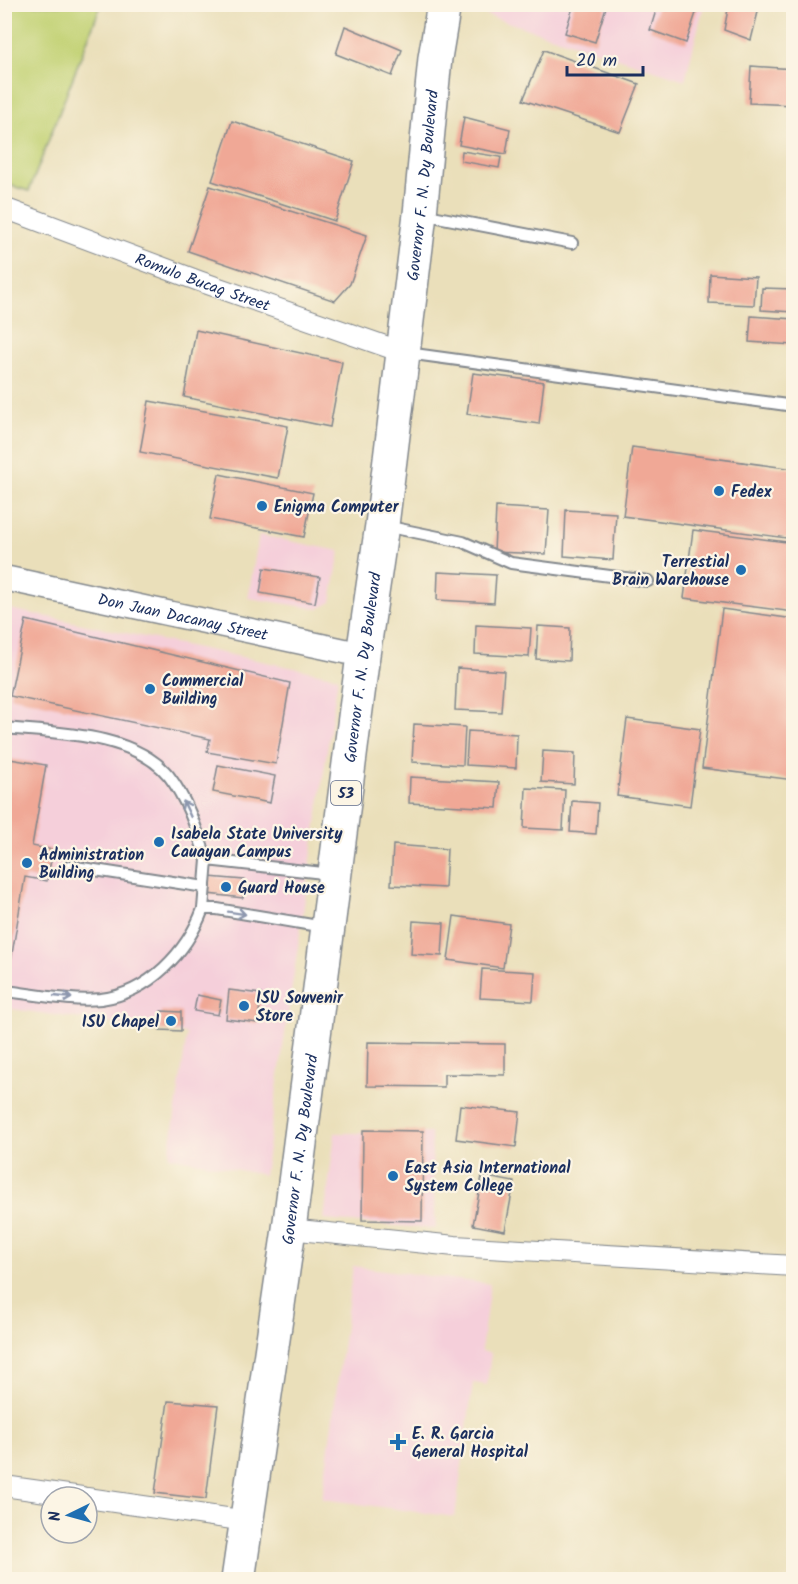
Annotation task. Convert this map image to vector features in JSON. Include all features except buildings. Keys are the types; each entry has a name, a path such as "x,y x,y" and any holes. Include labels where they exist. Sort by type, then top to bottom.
{"highway":[{"name":"Governor F. N. Dy Boulevard","path":"238,1580 290,1229 363,655 382,525 420,214 435,58 444,4"}],"street":[{"name":"Romulo Bucag Street","path":"4,208 189,277 402,352"},
{"name":"Don Juan Dacanay Street","path":"4,578 363,655"},
{"path":"290,1229 455,1246 794,1266"},
{"path":"4,1486 39,1491"},
{"path":"99,1500 247,1521"}],"lane":[{"path":"420,214 572,243"},
{"path":"402,352 794,406"},
{"path":"382,525 463,542 511,563 648,581"},
{"path":"4,728 62,734 112,743 137,751 155,763 168,776 181,795 207,860 203,909 181,950 165,969 124,993 101,999 4,991"},
{"path":"207,860 336,874"},
{"path":"69,866 205,886"},
{"path":"203,909 217,909 328,927"}],"shaded area":[{"path":"488,4 704,5 685,80 486,15"},
{"path":"259,535 340,551 331,602 319,609 248,598"},
{"name":"Isabela State University Cauayan Campus","path":"5,608 338,677 264,1175 169,1156 187,1034 5,1008"},
{"path":"335,1133 431,1133 436,1229 324,1220"},
{"name":"E. R. Garcia General Hospital","path":"353,1266 490,1284 481,1351 491,1353 487,1385 473,1383 455,1517 322,1499"}],"green space":[{"path":"4,5 101,5 29,191 5,184"}],"place":[{"name":"Fedex","path":"719,491"},
{"name":"Enigma Computer","path":"262,506"},
{"name":"Terrestial Brain Warehouse","path":"741,570"},
{"name":"Commercial Building","path":"150,689"},
{"name":"Isabela State University Cauayan Campus","path":"159,842"},
{"name":"Administration Building","path":"27,863"},
{"name":"Guard House","path":"226,887"},
{"name":"ISU Souvenir Store","path":"244,1006"},
{"name":"ISU Chapel","path":"171,1021"},
{"name":"East Asia International System College","path":"393,1176"},
{"name":"E. R. Garcia General Hospital","path":"398,1442"}]}
